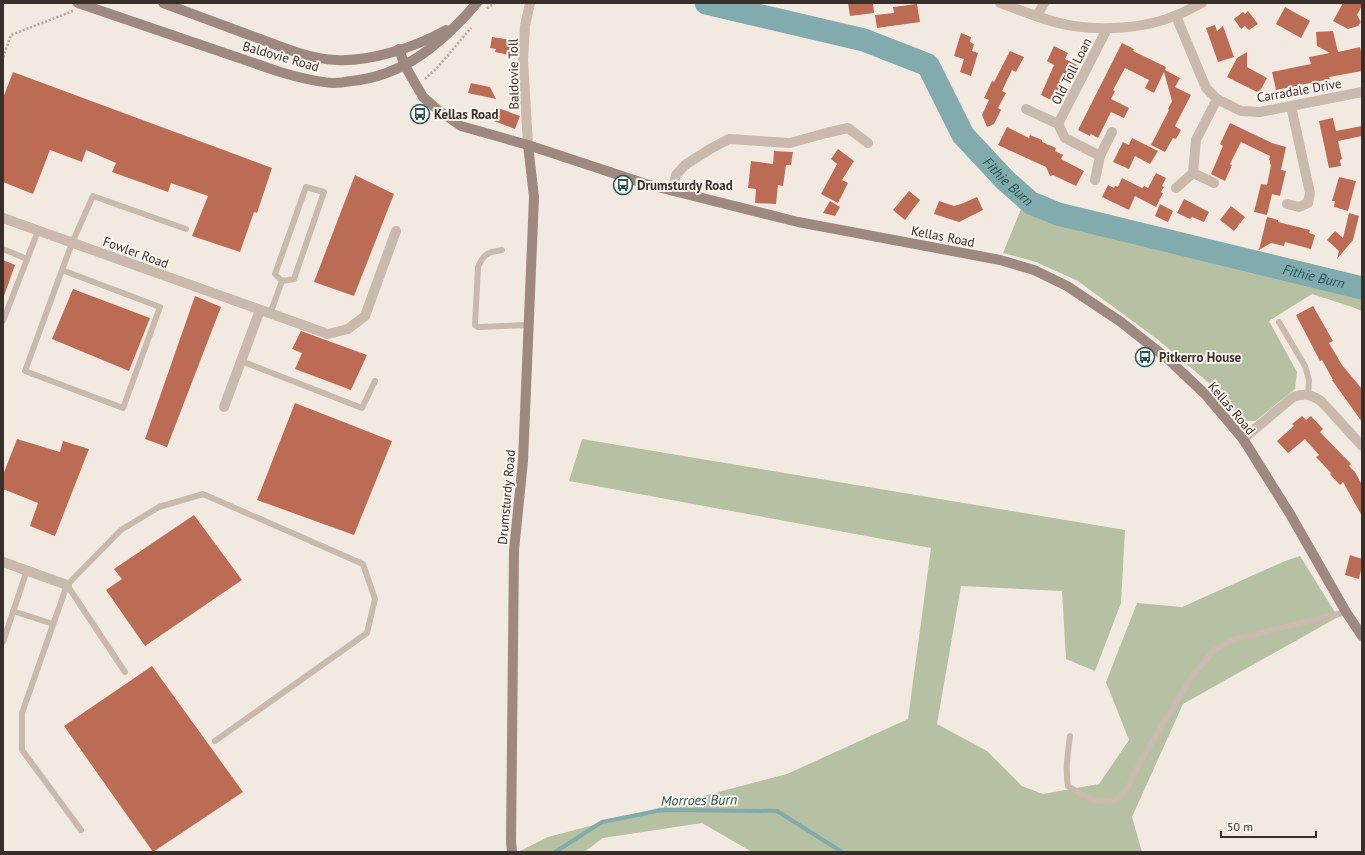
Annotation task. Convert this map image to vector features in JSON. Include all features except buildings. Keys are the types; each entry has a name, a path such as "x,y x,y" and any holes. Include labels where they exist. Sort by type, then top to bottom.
{"main road":[{"name":"Baldovie Road","path":"163,3 291,50 335,60 362,59 381,55 434,36 461,21"},
{"path":"461,21 477,3"},
{"name":"Baldovie Road","path":"83,4 280,72 306,79 334,83 368,80 404,66 432,48 461,21"},
{"name":"Kellas Road","path":"399,49 404,66 423,97 460,126 528,145 646,184 798,222 1000,260 1034,270 1067,286 1121,322 1169,360 1205,394 1243,439 1290,514 1346,612 1362,636"},
{"name":"Drumsturdy Road","path":"512,852 514,550 522,461 534,197 528,145"}],"street":[{"name":"Baldovie Toll","path":"528,145 523,60 525,26 530,3"},
{"path":"1000,3 1073,26 1107,29 1141,26 1176,16 1202,3"},
{"path":"1038,16 1044,3"},
{"name":"Carradale Drive","path":"1176,16 1206,88 1216,99 1241,111 1260,112 1362,92"},
{"name":"Old Toll Loan","path":"1058,124 1107,29"},
{"path":"1176,188 1193,173 1196,140 1216,99"},
{"path":"1287,204 1299,207 1308,203 1310,193 1291,106"},
{"name":"Old Toll Loan","path":"1026,109 1058,124 1065,138 1100,156"},
{"path":"673,191 676,175 685,165 729,139 790,143 848,128 868,143"},
{"path":"1095,180 1100,156 1112,132"},
{"path":"1193,173 1214,183"},
{"name":"Fowler Road","path":"3,218 328,334 348,329 364,316 396,231"},
{"path":"224,407 241,361 265,312"},
{"path":"1243,439 1293,398 1300,394 1308,394 1316,397 1322,402 1362,446"},
{"path":"3,562 67,585"}],"lane":[{"path":"265,312 282,281 294,278 324,192 306,187 275,274 282,281"},
{"path":"62,270 160,307 123,408 24,371 72,243 93,196 186,229"},
{"path":"3,321 38,231"},
{"path":"3,250 27,259"},
{"path":"502,250 488,252 481,259 478,267 475,325 478,327 528,325"},
{"path":"1279,322 1305,366 1309,380 1308,394"},
{"path":"241,361 362,408 375,381"},
{"path":"81,830 22,750 22,713 67,585 121,530 159,506 203,494 363,564 375,599 367,633 214,741"},
{"path":"3,642 28,570"},
{"path":"67,585 126,672"},
{"path":"14,611 53,624"},
{"path":"1070,736 1066,762 1068,786 1092,800 1114,801 1126,791 1143,757 1193,675 1214,650 1232,640 1346,612"}],"path":[{"path":"483,13 488,7 495,3"},
{"path":"3,57 11,35 83,4"},
{"path":"417,87 438,67 473,25"}],"green space":[{"path":"1028,192 1122,224 1362,280 1362,311 1312,294 1269,321 1297,372 1295,389 1255,421 1243,421 1210,384 1157,339 1078,281 1036,262 1003,253"},
{"path":"582,439 1125,530 1121,603 1095,671 1066,659 1062,591 961,586 937,724 987,751 1022,786 1043,794 1099,784 1129,740 1106,682 1137,603 1182,607 1285,561 1300,556 1338,617 1183,704 1132,817 1142,852 752,852 702,823 603,838 584,852 518,852 548,837 787,774 908,719 931,548 569,481"}],"waterway":[{"name":"Fithie Burn","path":"706,3 864,40 928,65 963,135 1005,180 1031,203 1058,214 1362,288"},
{"name":"Morroes Burn","path":"555,852 602,822 662,810 777,811 842,852"}],"place":[{"name":"Kellas Road","path":"420,114"},
{"name":"Drumsturdy Road","path":"623,185"},
{"name":"Pitkerro House","path":"1145,357"}]}
